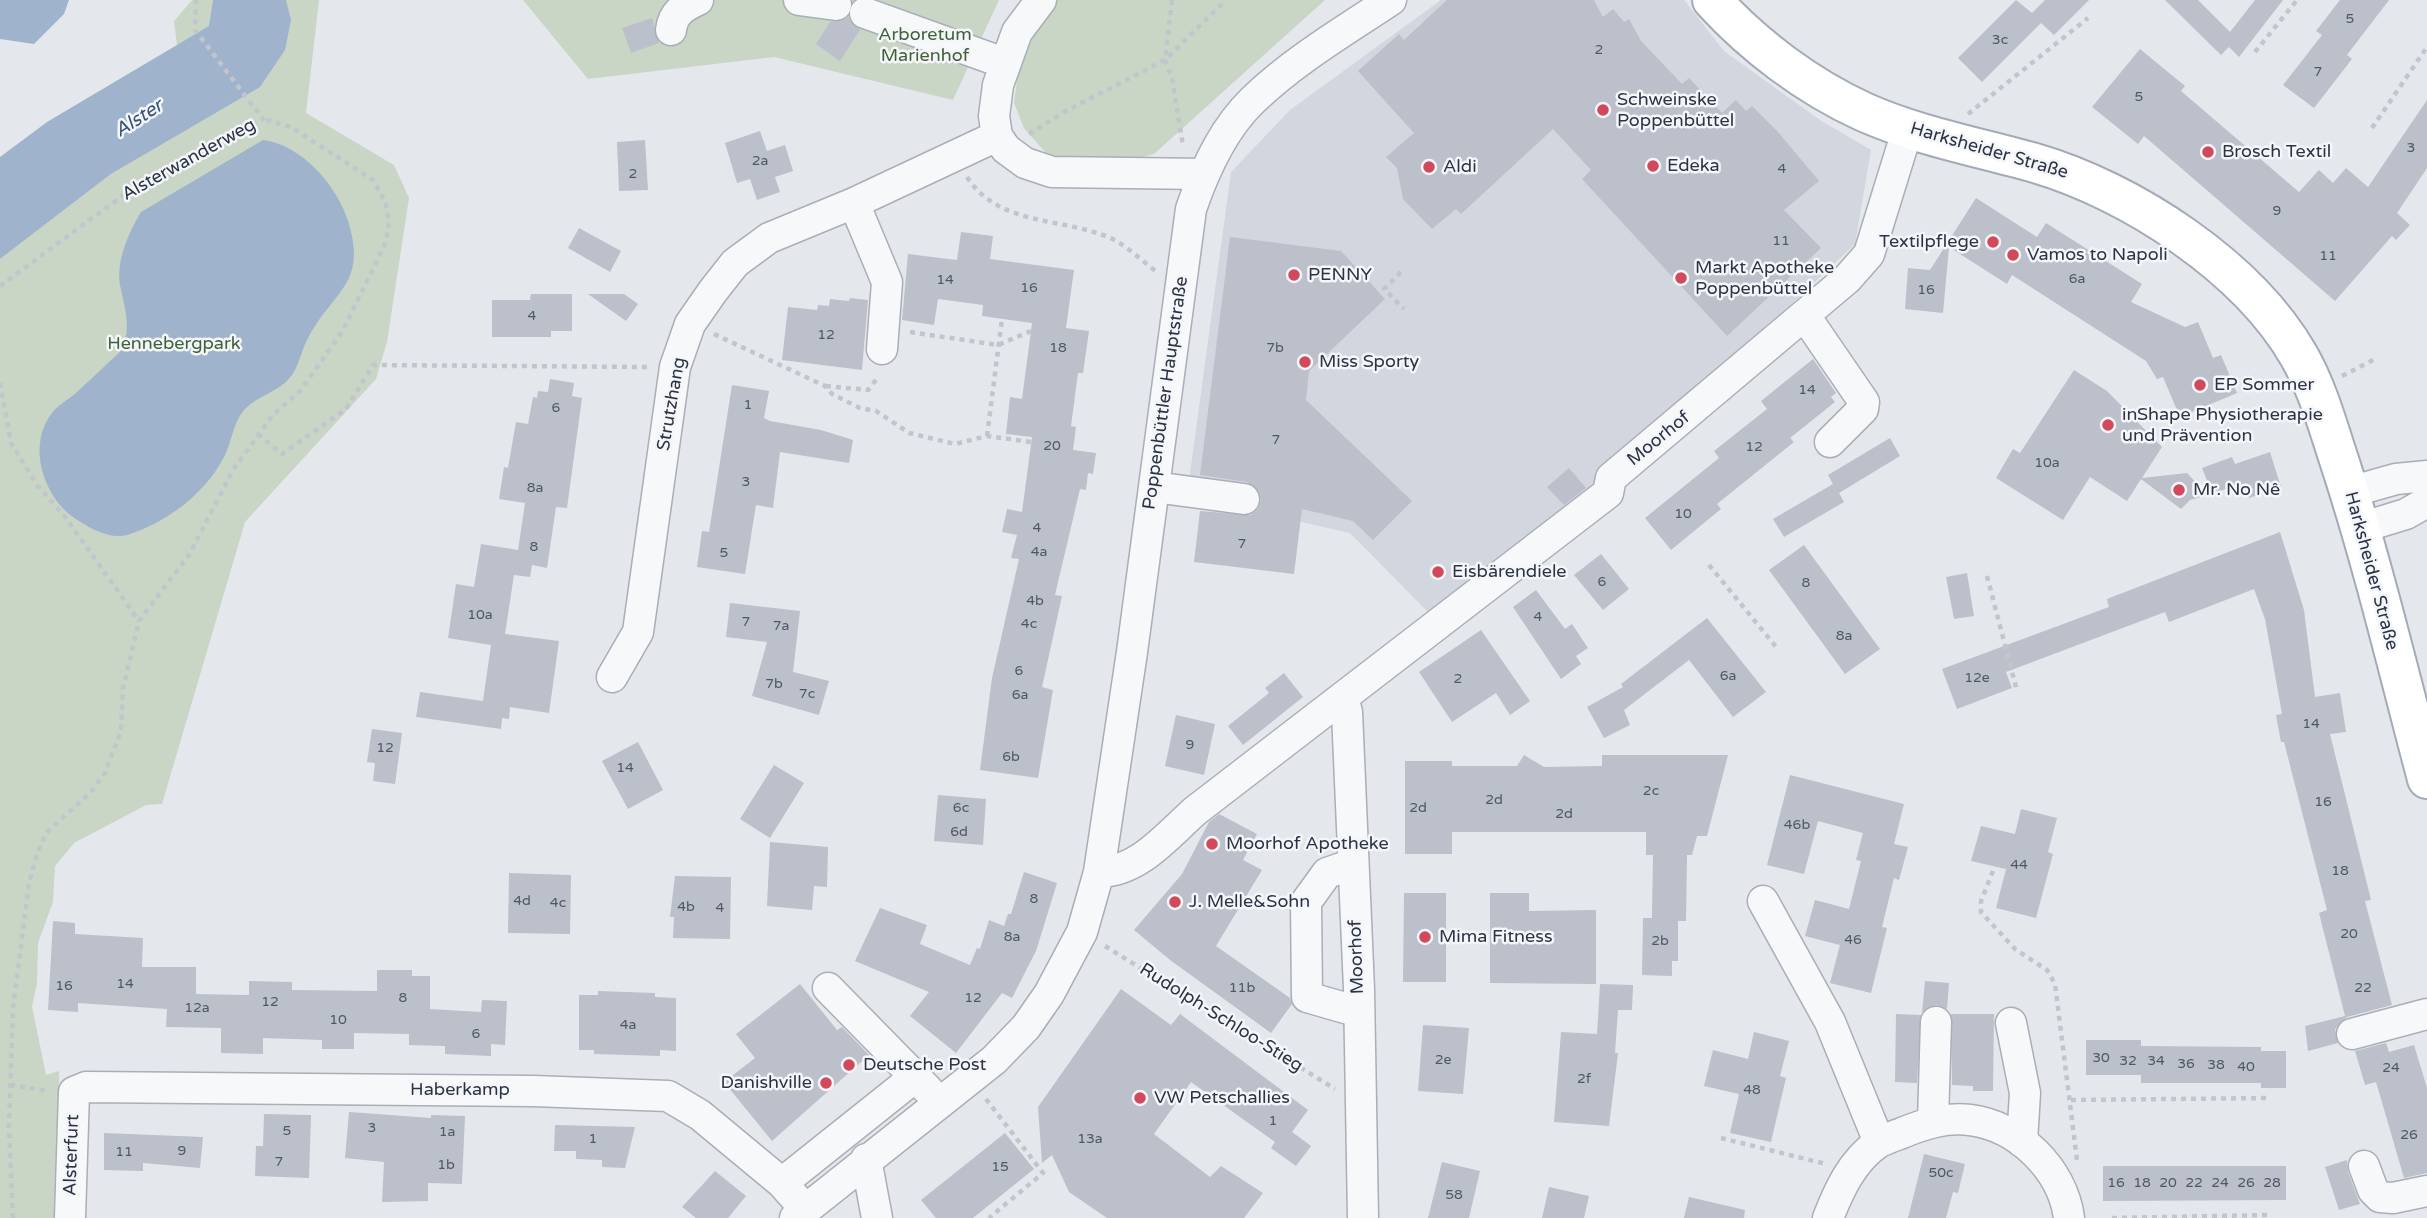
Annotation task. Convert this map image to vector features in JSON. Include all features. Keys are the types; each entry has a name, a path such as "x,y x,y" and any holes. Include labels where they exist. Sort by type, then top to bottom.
{"main road":[{"name":"Harksheider Straße","path":"1712,0 1762,48 1808,82 1863,111 1925,132 2069,173 2127,201 2176,232 2225,271 2270,314 2299,356 2315,391 2355,510 2427,779"}],"street":[{"path":"671,30 672,20 681,8 698,0"},
{"path":"799,0 836,5"},
{"path":"1041,0 1017,32 1003,63 994,116 1001,143 1025,163 1052,172 1191,174"},
{"name":"Poppenbüttler Hauptstraße","path":"800,1213 866,1159 971,1080 1026,1027 1049,994 1082,932 1099,872 1191,209 1191,174 1251,102 1324,45 1391,0"},
{"path":"865,13 1003,63"},
{"name":"Moorhof","path":"1099,872 1117,872 1142,858 1195,811 1608,493 1611,478 1847,279 1869,254 1925,132"},
{"name":"Strutzhang","path":"611,677 638,632 675,367 690,324 734,263 769,238 854,203 952,156 1001,143"},
{"path":"854,203 887,282 881,349"},
{"path":"1805,316 1864,402 1863,409 1830,442"},
{"path":"2355,510 2396,479 2427,476"},
{"path":"1154,487 1244,499"},
{"path":"2355,510 2406,514 2427,502"},
{"name":"Moorhof","path":"1343,697 1348,712 1359,1012 1363,1218"},
{"path":"1353,864 1327,873 1306,902 1307,997 1359,1012"},
{"path":"1763,901 1830,1023 1879,1142"},
{"path":"828,988 941,1103"},
{"path":"2352,1034 2427,1014"},
{"path":"1933,1121 1936,1022"},
{"path":"2011,1023 2025,1093 2022,1142"},
{"path":"782,1183 915,1077"},
{"name":"Haberkamp","path":"74,1092 86,1087 547,1091 668,1096 700,1115 782,1183 800,1213"},
{"name":"Alsterfurt","path":"70,1218 74,1092"},
{"path":"1828,1218 1851,1170 1879,1142 1933,1121 1970,1120 2022,1142 2035,1152 2067,1205"},
{"path":"866,1159 877,1218"},
{"path":"2364,1166 2373,1190 2380,1197 2393,1198 2427,1191"}],"path":[{"name":"Alsterwanderweg","path":"0,286 136,186 263,119 195,30 197,0"},
{"path":"1172,0 1166,60 1172,78 1183,148 1191,174"},
{"path":"1001,143 1166,60 1226,0"},
{"path":"2255,52 2297,0"},
{"path":"1925,132 2088,18"},
{"path":"2372,128 2427,47"},
{"path":"13,1218 10,1085 13,1008 29,883 37,854 46,833 91,792 105,773 121,732 123,688 139,621 189,555 233,470 258,434 273,415 300,391 342,332 386,242 389,221 385,201 373,180 291,127 263,119"},
{"path":"952,156 976,191 1005,211 1110,237 1180,289"},
{"path":"1401,272 1384,289 1404,309"},
{"path":"987,436 1002,319"},
{"path":"908,332 998,345 1031,331"},
{"path":"743,347 825,386 832,394 860,408 876,411 909,433 955,444 987,436 1031,442"},
{"path":"258,434 282,454 346,409 373,365 675,367"},
{"path":"0,383 11,443 37,485 66,518 139,621"},
{"path":"1709,565 1777,648"},
{"path":"1987,576 2017,691"},
{"path":"1993,871 1981,901 1982,912 2015,949 2048,970 2055,984 2078,1152 2075,1177 2067,1205"},
{"name":"Rudolph-Schloo-Stieg","path":"1082,932 1360,1104"},
{"path":"971,1080 1043,1173 989,1218"},
{"path":"10,1085 30,1089"},
{"path":"2071,1100 2269,1098"},
{"path":"1721,1138 1851,1170"},
{"path":"2112,1218 2267,1215"}],"shaded area":[{"path":"1441,0 1684,0 1724,51 1820,120 1871,150 1855,244 1634,452 1430,614 1350,533 1253,511 1186,503 1231,172 1290,110"}],"green space":[{"name":"Hennebergpark","path":"192,0 319,0 306,113 394,165 409,198 387,342 376,379 245,522 162,804 146,805 74,843 55,866 53,902 38,943 37,984 32,1006 46,1075 59,1071 59,1218 0,1218 0,259 111,174 259,86 177,45 174,21"},
{"name":"Arboretum Marienhof","path":"523,0 999,0 953,100 774,57 588,79"},
{"path":"1055,0 1325,0 1154,154 1108,167 1079,163 1046,153 1024,128 1014,103 1022,43"}],"water":[{"path":"0,0 69,0 64,14 34,44 0,39"},
{"name":"Alster","path":"213,0 286,0 291,20 285,50 260,87 111,174 0,259 0,157 47,122 209,26"},
{"path":"263,140 291,150 327,182 349,224 354,260 351,273 309,336 292,375 282,385 245,409 224,457 195,495 170,515 142,530 120,536 98,532 62,508 47,483 40,454 44,426 54,410 123,349 127,324 120,285 120,266 128,237 141,212"}],"building":[{"path":"1447,0 1594,0 1603,17 1613,9 1624,22 1629,19 1641,41 1682,84 1689,78 1722,113 1736,100 1746,111 1752,106 1778,132 1819,181 1784,210 1821,248 1727,336 1582,179 1591,170 1553,129 1461,214 1456,209 1432,229 1403,199 1397,168 1386,157 1414,133 1358,71 1399,34 1404,40"},
{"path":"2016,0 2032,13 2045,0 2089,0 2054,35 2041,23 1982,82 1958,58"},
{"path":"2165,0 2198,0 2230,32 2255,0 2283,0 2239,57 2229,47 2221,55"},
{"path":"2340,0 2389,0 2347,55 2352,59 2314,108 2283,85 2322,35 2316,31"},
{"path":"848,17 860,30 840,61 816,44 830,22 842,21"},
{"path":"652,18 659,43 631,53 622,28"},
{"path":"2140,49 2185,86 2181,91 2299,192 2319,170 2333,183 2346,168 2368,187 2427,100 2427,168 2397,213 2410,225 2396,240 2392,236 2335,301 2144,136 2138,144 2092,107"},
{"path":"760,131 767,151 785,145 793,171 775,177 780,192 757,200 750,179 737,183 725,143"},
{"path":"645,140 648,190 619,191 617,142"},
{"path":"1976,198 2037,237 2046,223 2142,284 2131,302 2185,327 2198,322 2213,358 2221,355 2237,393 2180,417 2163,377 2157,379 2146,361 2012,275 2007,284 1949,247 1943,313 1905,309 1908,268 1930,270"},
{"path":"579,228 621,251 610,272 568,248"},
{"path":"961,232 993,236 990,259 1074,270 1066,328 1089,331 1083,373 1078,373 1071,426 1076,427 1073,450 1096,453 1093,474 1088,473 1086,490 1080,489 1055,595 1062,596 1042,687 1053,690 1038,778 980,770 992,678 1019,559 1011,558 1017,535 1002,532 1007,509 1022,512 1032,437 1006,434 1010,397 1022,399 1032,323 982,316 983,305 938,299 934,325 902,320 908,254 957,260"},
{"path":"1230,237 1341,251 1385,299 1309,371 1306,400 1412,501 1373,540 1353,521 1302,509 1294,574 1194,562 1200,511 1250,515 1258,509 1261,501 1260,492 1247,482 1200,475"},
{"path":"531,294 572,294 572,331 551,331 551,337 492,337 492,300 530,300"},
{"path":"588,294 624,294 638,304 626,321"},
{"path":"850,298 868,300 862,370 782,360 788,307 817,310 818,305 829,306 830,299 849,301"},
{"path":"1813,359 1836,393 1831,397 1835,402 1790,438 1794,442 1717,504 1721,509 1671,550 1645,518 1719,458 1714,451 1767,409 1761,401"},
{"path":"2074,370 2107,391 2162,447 2142,478 2187,473 2208,495 2190,500 2181,509 2141,479 2127,501 2090,477 2063,520 1996,478 2013,449 2020,453"},
{"path":"550,379 574,383 572,396 582,398 567,508 556,507 547,568 532,565 530,577 514,575 505,634 559,641 549,713 510,707 509,719 502,718 501,729 416,717 420,692 483,701 491,645 448,638 456,584 474,587 481,544 518,550 525,503 499,499 504,467 508,468 516,422 528,424 533,397 537,398 538,391 548,392"},
{"path":"732,385 769,391 764,418 770,421 821,430 853,440 849,463 780,452 773,508 756,505 745,574 697,567 702,531 709,532"},
{"path":"1890,438 1900,456 1839,493 1844,502 1784,537 1773,519 1833,484 1828,475"},
{"path":"2270,452 2281,487 2249,498 2244,484 2212,493 2202,468 2232,457 2235,464"},
{"path":"1569,468 1586,488 1564,505 1547,487"},
{"path":"2280,532 2304,610 2315,697 2340,693 2346,732 2330,734 2371,900 2365,901 2392,1005 2347,1017 2335,1029 2338,1043 2308,1051 2305,1026 2345,1016 2319,913 2327,910 2284,742 2281,742 2276,715 2282,714 2265,619 2254,589 2169,622 2165,612 2006,672 2012,688 1957,709 1942,669 2109,607 2107,599"},
{"path":"1804,545 1880,649 1845,674 1769,570"},
{"path":"1601,554 1629,589 1603,610 1574,575"},
{"path":"1967,573 1974,616 1954,619 1946,577"},
{"path":"1536,590 1565,629 1572,624 1588,648 1576,656 1581,664 1561,679 1513,607"},
{"path":"730,603 800,611 793,672 829,681 819,715 752,696 767,642 726,637"},
{"path":"1707,618 1766,692 1733,717 1689,660 1624,710 1630,725 1604,738 1587,707 1623,687 1621,684"},
{"path":"1481,630 1530,701 1510,715 1496,693 1452,722 1419,672"},
{"path":"1284,673 1303,697 1243,745 1228,726 1269,693 1265,688"},
{"path":"1176,715 1215,724 1204,775 1165,766"},
{"path":"372,729 402,733 395,784 373,781 375,763 367,762"},
{"path":"638,742 663,790 628,809 602,761"},
{"path":"1524,755 1544,767 1602,766 1602,755 1728,755 1707,836 1697,836 1692,855 1687,855 1686,921 1678,921 1678,961 1672,961 1672,976 1642,975 1643,918 1652,918 1653,855 1646,855 1646,832 1452,832 1452,854 1405,854 1405,761 1452,761 1452,766 1517,766"},
{"path":"774,765 804,783 770,838 740,819"},
{"path":"1790,775 1904,804 1894,844 1908,847 1899,880 1894,878 1882,927 1887,928 1871,993 1830,983 1840,945 1805,936 1815,900 1849,909 1861,861 1856,860 1863,833 1818,821 1804,874 1767,865"},
{"path":"938,795 986,799 983,845 934,841"},
{"path":"2021,809 2057,818 2048,852 2053,854 2036,918 1996,908 2006,869 1971,861 1981,826 2015,834"},
{"path":"1219,814 1257,834 1243,860 1262,870 1216,946 1290,998 1292,1004 1271,1033 1170,960 1134,930 1182,874 1209,822"},
{"path":"770,842 828,847 827,887 814,886 812,910 767,906"},
{"path":"1024,872 1057,883 1036,951 1012,998 1002,993 956,1053 910,1016 929,992 855,961 880,908 927,925 920,944 970,965 977,948 980,949 989,920 1004,926 1008,914 1011,914"},
{"path":"509,873 571,875 570,934 508,933"},
{"path":"675,876 731,877 730,939 673,938 674,917 670,917"},
{"name":"Mima Fitness","path":"1404,893 1446,893 1446,982 1403,982"},
{"path":"1490,893 1529,893 1529,911 1596,910 1596,984 1490,983"},
{"path":"53,921 75,923 75,934 143,938 142,967 196,967 196,994 249,995 249,981 292,982 292,990 377,991 377,970 412,970 412,976 430,976 430,1009 481,1012 482,1000 507,1001 505,1045 491,1044 491,1056 445,1054 445,1046 409,1045 409,1034 354,1033 354,1049 322,1049 322,1040 263,1038 263,1054 221,1053 221,1028 166,1027 167,1009 78,1003 78,1012 48,1010"},
{"path":"1925,981 1949,983 1947,1009 1936,1005 1922,1012"},
{"path":"800,984 837,1030 842,1027 869,1055 772,1141 724,1082 755,1058 736,1034"},
{"path":"1600,984 1633,985 1632,1010 1618,1010 1615,1053 1618,1053 1609,1126 1554,1122 1561,1032 1597,1034"},
{"name":"VW Petschallies","path":"1121,989 1171,1025 1180,1014 1308,1110 1292,1132 1311,1146 1296,1166 1271,1148 1275,1142 1191,1082 1154,1134 1210,1177 1221,1166 1263,1193 1244,1218 1107,1218 1069,1192 1052,1155 1042,1163 1038,1107"},
{"path":"598,991 655,993 655,997 676,998 676,1051 660,1050 660,1056 594,1054 594,1050 579,1050 579,995 598,995"},
{"path":"1896,1014 1921,1015 1917,1083 1895,1082"},
{"path":"1951,1014 1994,1014 1993,1091 1973,1091 1973,1086 1952,1085"},
{"path":"1423,1025 1469,1028 1463,1094 1418,1091"},
{"path":"1754,1032 1789,1041 1780,1076 1786,1078 1771,1142 1730,1133 1739,1094 1704,1086 1713,1050 1748,1059"},
{"path":"2086,1040 2141,1040 2141,1046 2261,1047 2261,1051 2286,1051 2286,1088 2261,1088 2261,1083 2141,1083 2141,1075 2086,1075"},
{"path":"2386,1043 2389,1052 2414,1045 2427,1088 2427,1173 2404,1178 2376,1082 2365,1085 2355,1051"},
{"path":"349,1112 431,1118 431,1115 465,1116 462,1184 428,1183 428,1201 382,1202 384,1162 345,1158"},
{"path":"264,1114 311,1115 309,1178 255,1176 256,1146 263,1146"},
{"path":"555,1125 635,1127 625,1168 602,1167 602,1160 576,1159 576,1151 554,1151"},
{"path":"104,1133 203,1137 200,1168 143,1163 143,1171 104,1170"},
{"path":"1005,1133 1034,1169 973,1218 936,1218 921,1200"},
{"path":"1924,1154 1965,1164 1958,1193 1953,1192 1946,1218 1908,1218"},
{"path":"2347,1160 2348,1172 2360,1204 2339,1210 2325,1167"},
{"path":"1442,1162 1480,1171 1469,1218 1428,1218"},
{"path":"2103,1166 2286,1166 2286,1200 2103,1201"},
{"path":"715,1171 746,1196 728,1218 696,1218 682,1207"},
{"path":"1549,1187 1589,1196 1584,1218 1542,1218"},
{"path":"1689,1197 1745,1210 1744,1218 1684,1218"}],"place":[{"name":"Schweinske Poppenbüttel","path":"1603,110"},
{"name":"Brosch Textil","path":"2208,152"},
{"name":"Edeka","path":"1653,166"},
{"name":"Aldi","path":"1429,167"},
{"name":"Textilpflege","path":"1993,242"},
{"name":"Vamos to Napoli","path":"2013,255"},
{"name":"PENNY","path":"1294,275"},
{"name":"Markt Apotheke Poppenbüttel","path":"1681,278"},
{"name":"Miss Sporty","path":"1305,362"},
{"name":"EP Sommer","path":"2200,385"},
{"name":"inShape Physiotherapie und Prävention","path":"2108,425"},
{"name":"Mr. No Nê","path":"2179,490"},
{"name":"Eisbärendiele","path":"1438,572"},
{"name":"Moorhof Apotheke","path":"1212,844"},
{"name":"J. Melle&Sohn","path":"1175,902"},
{"name":"Mima Fitness","path":"1425,937"},
{"name":"Deutsche Post","path":"849,1065"},
{"name":"Danishville","path":"826,1083"},
{"name":"VW Petschallies","path":"1140,1098"}]}
